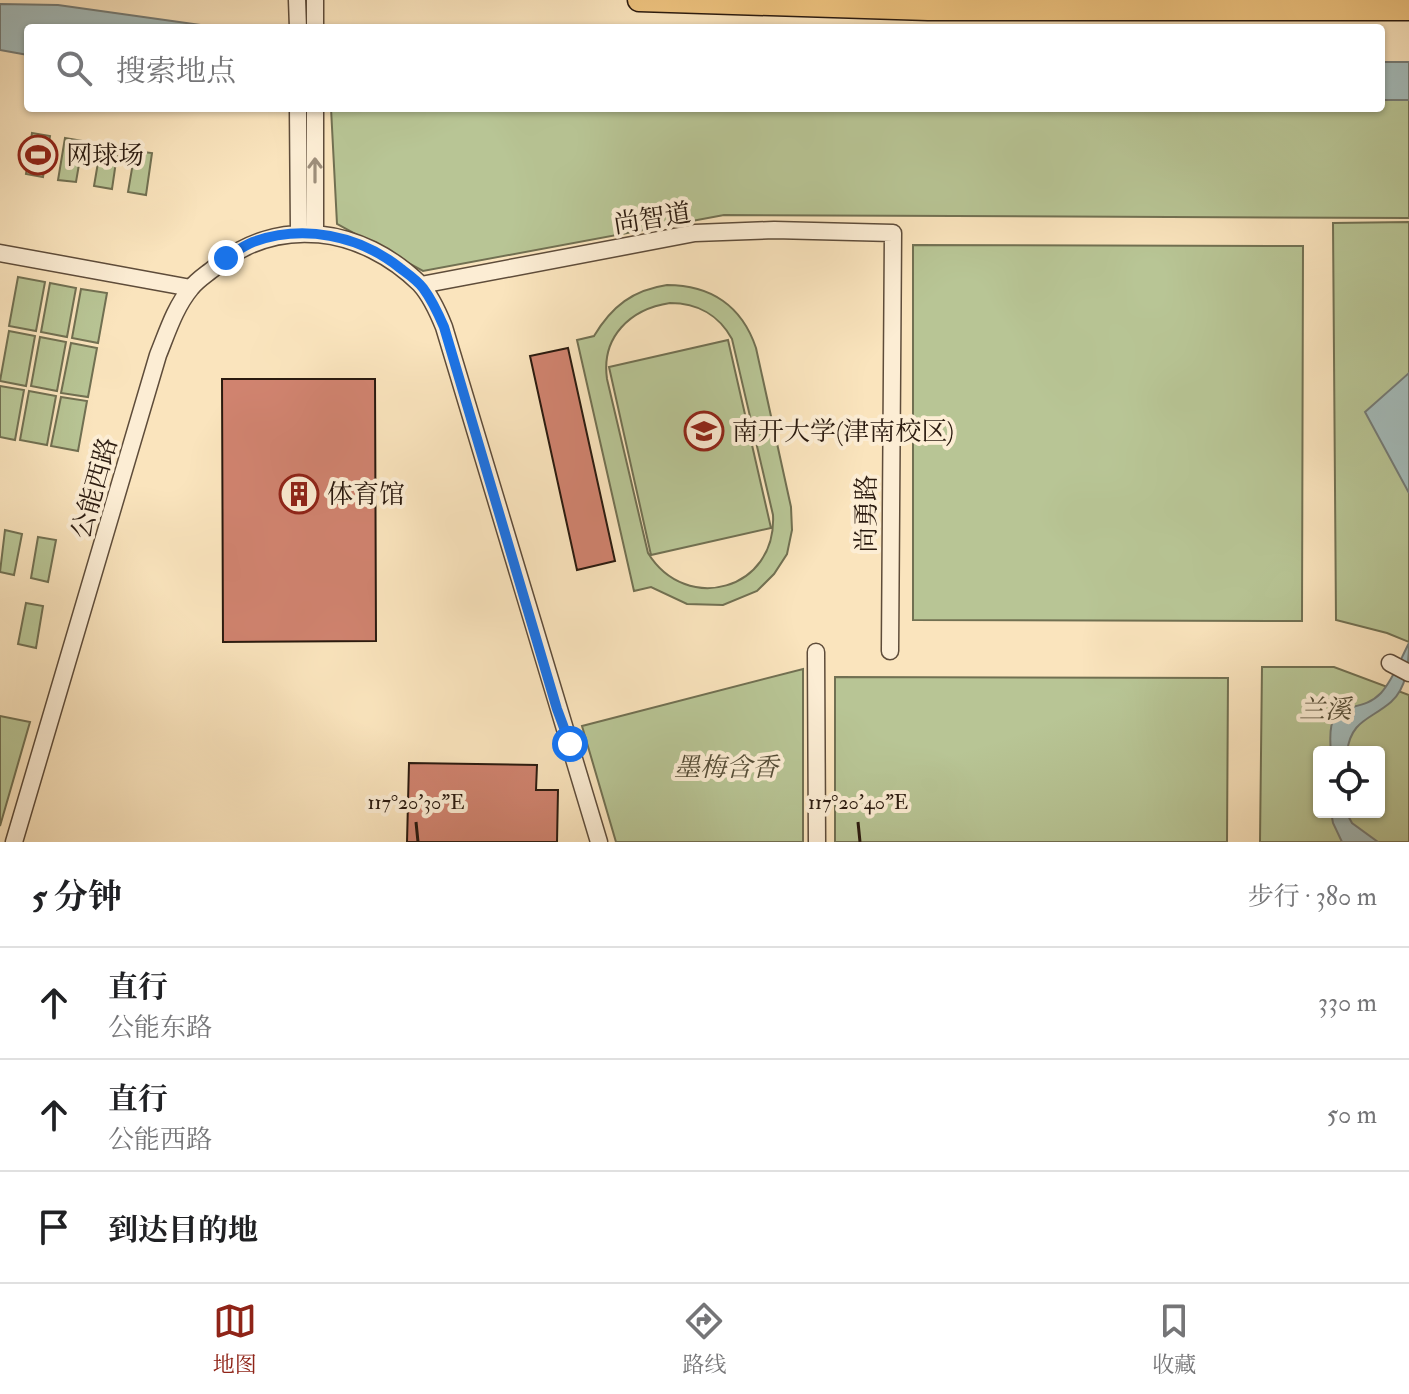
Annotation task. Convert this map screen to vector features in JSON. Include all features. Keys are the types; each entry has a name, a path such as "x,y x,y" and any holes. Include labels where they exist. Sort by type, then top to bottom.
{"main road":[{"path":"639,0 1091,10 1409,9"}],"street":[{"path":"297,0 305,24"},
{"path":"307,24 315,0"},
{"path":"298,112 307,233"},
{"path":"307,233 315,112"},
{"name":"尚智道","path":"421,285 695,233 774,230 893,233"},
{"path":"307,233 333,235 383,254 421,285 435,306 444,327 599,842"},
{"name":"公能西路","path":"14,842 158,355 172,320 191,288 226,258 250,243 307,233"},
{"name":"尚勇路","path":"890,651 893,233"},
{"path":"0,253 191,288"},
{"path":"816,652 817,842"},
{"path":"1390,663 1409,673"}],"green space":[{"path":"1385,95 1409,95 1409,218 724,215 423,271 337,224 331,112 1385,112"},
{"name":"网球场","path":"32,133 50,136 43,177 26,174"},
{"name":"网球场","path":"65,138 83,141 76,182 58,180"},
{"name":"网球场","path":"101,145 118,148 112,189 94,186"},
{"name":"网球场","path":"135,151 152,153 146,195 128,192"},
{"path":"1409,222 1409,642 1336,620 1333,223"},
{"path":"913,245 1303,246 1302,621 913,620"},
{"path":"18,277 45,282 36,331 9,326"},
{"path":"50,283 76,288 67,337 41,332"},
{"path":"667,285 698,289 723,301 742,320 756,348 791,507 792,530 787,554 774,574 757,591 723,605 687,604 651,587 634,591 577,340 594,336 624,301","holes":["670,303 689,305 706,312 721,323 732,339 773,515 770,541 760,561 745,576 726,585 705,588 684,584 664,572 648,553 607,379 609,350 621,328 642,312"]},
{"path":"81,289 107,293 98,343 72,338"},
{"path":"9,331 35,336 26,386 0,381"},
{"path":"40,337 66,342 57,391 31,386"},
{"path":"728,340 771,528 651,555 609,367"},
{"path":"71,343 97,348 88,397 61,393"},
{"path":"0,386 24,390 15,440 0,437"},
{"path":"29,391 56,396 47,445 20,440"},
{"path":"61,397 87,401 78,451 51,446"},
{"path":"5,530 22,534 14,575 0,572"},
{"path":"38,537 56,540 48,582 31,578"},
{"path":"26,603 43,606 36,648 18,644"},
{"name":"兰溪","path":"1262,667 1334,667 1409,695 1409,842 1260,842"},
{"name":"墨梅含香","path":"803,669 803,842 616,842 582,726"},
{"path":"835,677 1228,678 1227,842 835,842"},
{"path":"0,716 30,722 0,826"}],"water":[{"path":"0,4 58,5 193,24 24,24 24,54 0,50"},
{"path":"1385,62 1409,62 1409,100 1385,100"},
{"path":"1409,373 1409,493 1365,412"},
{"path":"1409,643 1406,675 1401,690 1391,702 1357,727 1348,746 1331,746 1330,733 1338,713 1371,700 1381,693"},
{"path":"1332,818 1349,818 1378,842 1342,842"}],"building":[{"path":"568,348 615,561 577,570 530,356"},
{"name":"体育馆","path":"222,379 375,379 376,641 223,642"},
{"path":"409,763 537,765 536,790 558,790 557,842 407,842"}],"place":[{"name":"网球场","path":"38,155"},
{"name":"南开大学(津南校区)","path":"704,431"},
{"name":"体育馆","path":"299,494"}],"route":[{"path":"226,258 250,243 277,236 299,232 333,235 383,254 421,285 444,327 570,744"}]}
